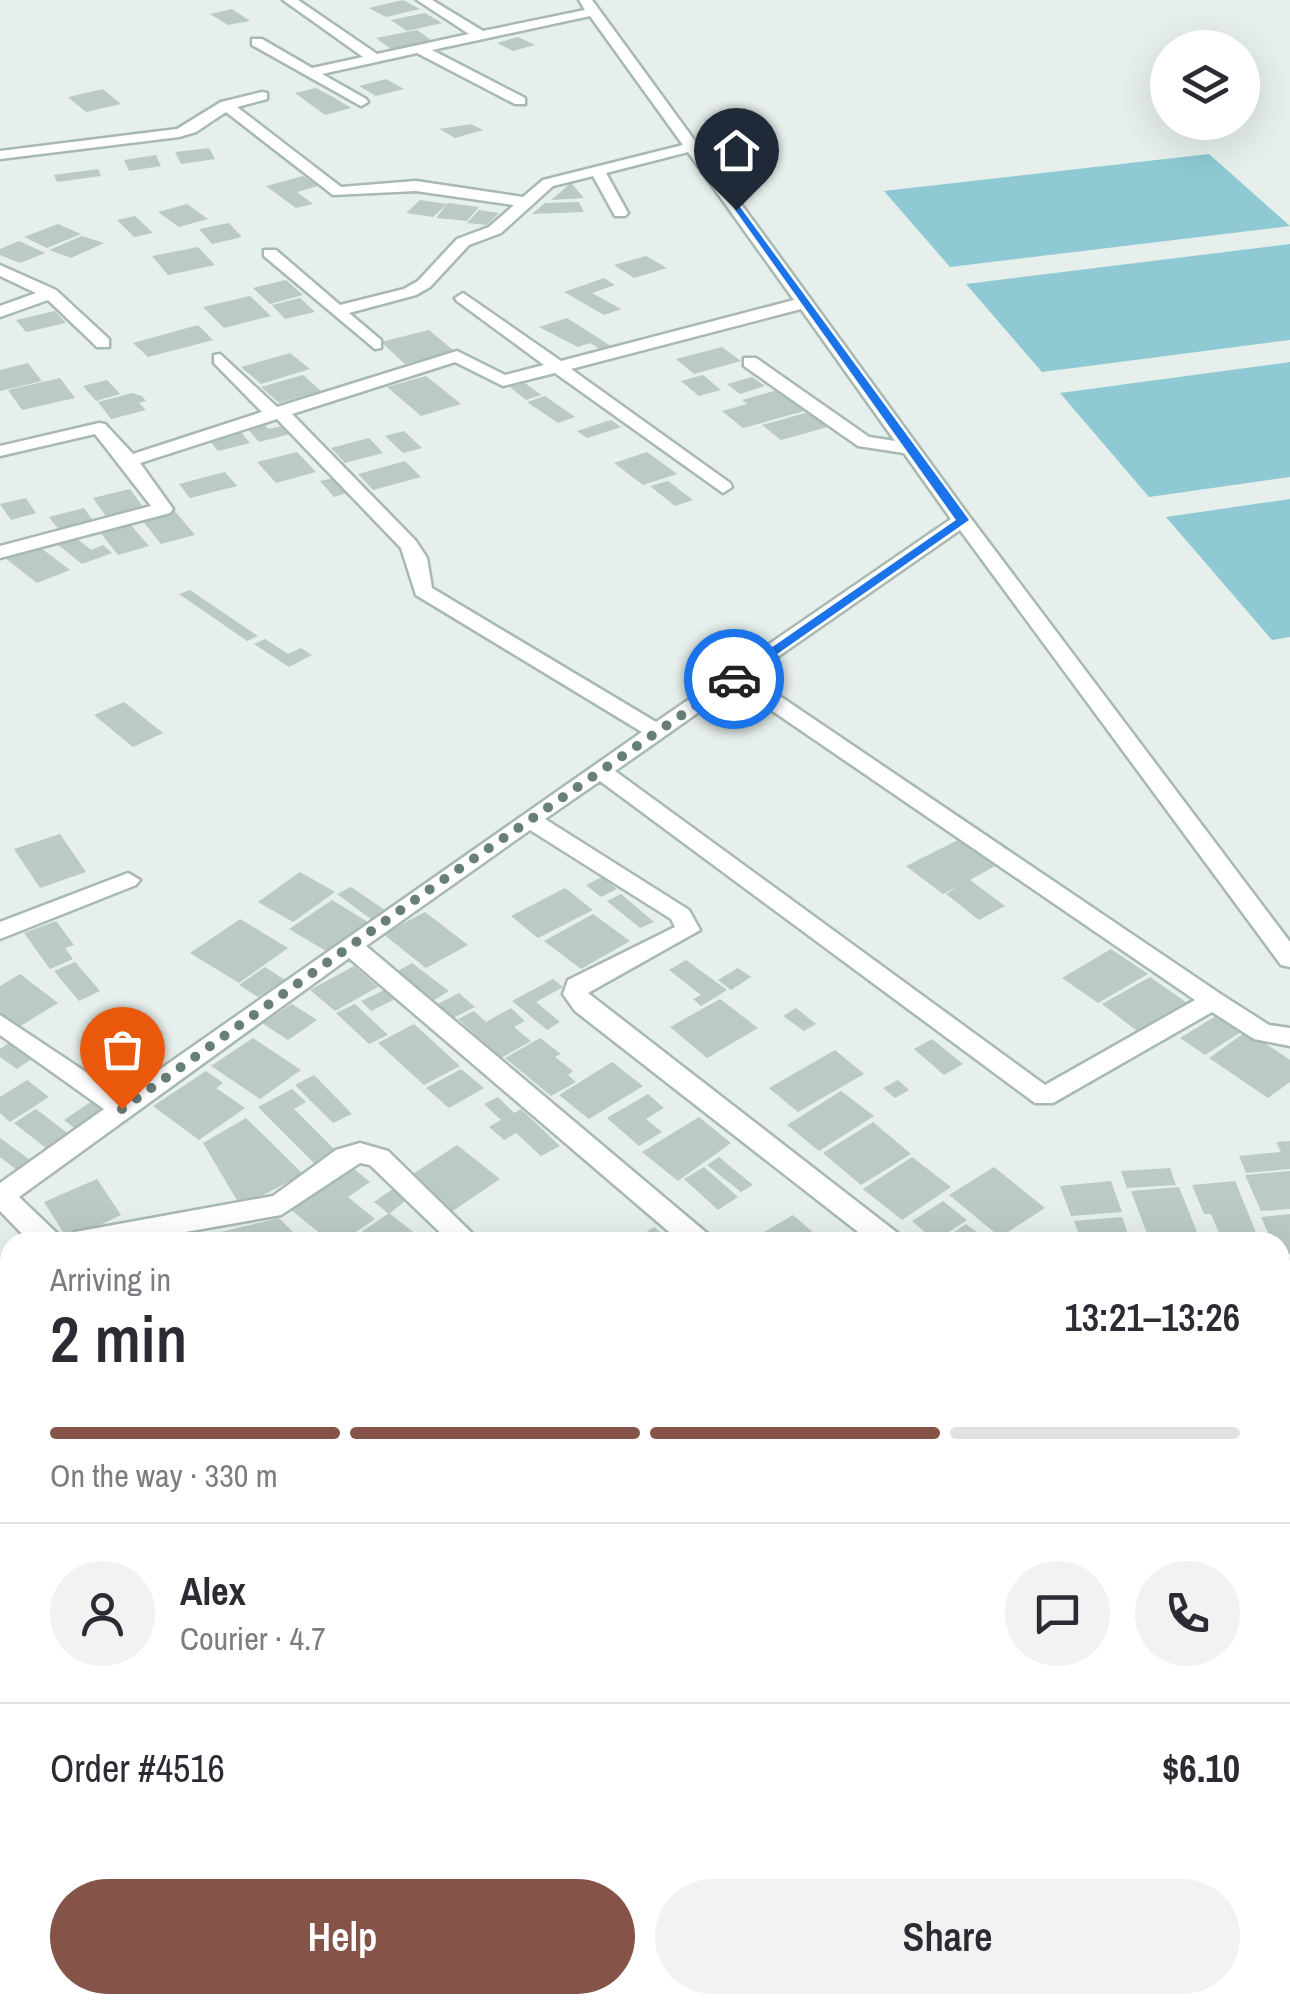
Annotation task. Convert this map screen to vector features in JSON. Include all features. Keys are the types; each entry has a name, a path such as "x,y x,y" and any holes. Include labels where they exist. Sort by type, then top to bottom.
{"street":[{"path":"289,0 375,58"},
{"path":"423,0 481,36"},
{"path":"311,72 481,36 589,6 962,520 1290,959"},
{"path":"257,42 361,102"},
{"path":"418,49 520,101"},
{"path":"0,155 179,133 226,105 262,96"},
{"path":"226,105 338,192 416,186 524,202"},
{"path":"337,312 410,292 462,242 494,230 548,183 691,147"},
{"path":"597,170 620,213"},
{"path":"270,253 375,344"},
{"path":"0,270 50,293 103,344"},
{"path":"0,312 50,293"},
{"path":"463,298 562,366 722,487"},
{"path":"130,460 456,356 503,381 804,304"},
{"path":"220,359 408,545 417,558 423,591 658,732"},
{"path":"750,362 864,442 910,448"},
{"path":"0,451 99,428 130,460 163,509 0,552"},
{"path":"36,1232 1,1196 349,946 962,520"},
{"path":"737,677 1213,1001 1263,1033 1290,1038"},
{"path":"601,771 1044,1097 1056,1094 1213,1001"},
{"path":"531,820 682,915 687,924 688,930 577,986 575,994 584,1005 877,1232"},
{"path":"0,931 128,880"},
{"path":"349,946 687,1232"},
{"path":"0,1023 122,1109"},
{"path":"131,1232 281,1205 345,1156 360,1153 379,1158 457,1232"}],"water":[{"path":"1209,154 1290,226 950,267 884,191"},
{"path":"1290,244 1290,340 1042,372 966,284"},
{"path":"1290,362 1290,477 1149,497 1060,393"},
{"path":"1290,499 1290,637 1272,640 1166,517"}],"building":[{"path":"403,0 420,9 386,17 369,8"},
{"path":"232,9 250,21 228,25 210,14"},
{"path":"425,13 442,23 407,31 391,20"},
{"path":"417,30 434,42 392,50 376,38"},
{"path":"518,37 535,45 513,51 497,43"},
{"path":"386,79 404,89 376,96 359,86"},
{"path":"316,88 351,108 325,115 295,93"},
{"path":"103,89 121,104 86,112 68,97"},
{"path":"471,124 483,130 455,138 439,129"},
{"path":"209,148 215,159 181,164 175,152"},
{"path":"156,155 161,166 129,171 124,160"},
{"path":"98,169 101,176 57,182 54,175"},
{"path":"303,176 318,186 297,192 313,204 296,208 266,186"},
{"path":"571,183 584,198 551,200"},
{"path":"420,200 447,204 433,217 406,213"},
{"path":"579,202 584,212 532,214 545,203"},
{"path":"448,203 479,207 467,221 436,218"},
{"path":"187,204 208,219 179,227 158,212"},
{"path":"479,210 499,213 487,225 467,223"},
{"path":"135,216 153,233 134,237 117,220"},
{"path":"229,223 242,237 212,244 199,229"},
{"path":"58,224 81,234 47,248 24,237"},
{"path":"82,236 104,243 71,258 49,250"},
{"path":"19,241 45,253 20,263 0,255 0,249"},
{"path":"198,247 215,265 168,275 152,256"},
{"path":"646,256 667,268 634,278 614,265"},
{"path":"604,278 615,285 592,293 621,309 604,315 564,292"},
{"path":"286,280 303,295 270,304 253,288"},
{"path":"250,296 271,316 224,328 203,307"},
{"path":"300,298 315,312 285,319 272,305"},
{"path":"55,311 66,323 26,332 16,320"},
{"path":"567,318 614,348 603,351 590,343 578,347 539,327"},
{"path":"198,325 213,340 148,357 133,343"},
{"path":"429,330 454,351 405,364 381,342"},
{"path":"722,347 741,361 694,374 676,359"},
{"path":"290,353 310,369 261,384 241,367"},
{"path":"28,363 42,381 0,391 0,370"},
{"path":"303,375 321,391 279,403 261,387"},
{"path":"703,375 721,390 699,396 681,381"},
{"path":"426,376 461,404 421,416 387,387"},
{"path":"752,377 765,386 740,394 727,384"},
{"path":"60,378 75,398 22,410 8,390"},
{"path":"107,380 120,394 96,401 83,386"},
{"path":"525,383 541,395 526,400 510,387"},
{"path":"777,390 804,411 743,428 722,411 747,404 742,400"},
{"path":"132,393 142,396 146,401 139,403 146,410 111,419 98,402"},
{"path":"545,396 575,417 558,423 527,402"},
{"path":"809,412 828,427 781,440 762,425"},
{"path":"611,420 621,427 587,438 577,431"},
{"path":"262,423 269,429 282,426 290,434 259,442 246,427"},
{"path":"404,431 422,448 403,453 385,436"},
{"path":"241,432 250,443 218,451 209,440"},
{"path":"369,438 383,453 345,463 331,448"},
{"path":"297,452 316,472 276,483 257,462"},
{"path":"647,452 677,474 643,485 614,463"},
{"path":"405,461 421,477 373,490 358,474"},
{"path":"225,472 237,486 190,498 179,484"},
{"path":"334,478 347,493 334,497 320,481"},
{"path":"668,481 693,500 675,506 650,486"},
{"path":"130,489 145,510 108,519 93,498"},
{"path":"26,498 36,513 11,520 0,504"},
{"path":"84,508 94,522 60,531 49,517"},
{"path":"174,510 195,535 161,544 141,519"},
{"path":"129,523 149,546 118,555 99,531"},
{"path":"75,537 91,550 103,545 112,553 82,564 57,544"},
{"path":"37,545 70,570 37,583 5,558"},
{"path":"190,590 258,636 247,641 179,594"},
{"path":"265,639 288,654 301,648 312,655 289,667 254,644"},
{"path":"124,702 163,733 133,747 94,715"},
{"path":"60,834 86,872 40,888 14,849"},
{"path":"958,840 995,866 970,880 1005,906 979,920 946,894 958,886 943,894 906,866"},
{"path":"300,872 335,892 293,922 258,902"},
{"path":"602,877 617,889 601,897 586,885"},
{"path":"351,887 385,910 371,919 337,894"},
{"path":"565,888 593,910 538,938 511,916"},
{"path":"621,894 654,922 640,928 607,901"},
{"path":"332,900 368,922 326,951 289,929"},
{"path":"425,912 468,945 426,968 383,934"},
{"path":"593,914 630,941 581,969 544,941"},
{"path":"240,919 288,948 239,983 190,953"},
{"path":"56,921 74,945 65,948 73,959 50,969 24,933"},
{"path":"1111,949 1148,974 1098,1003 1062,978"},
{"path":"686,960 727,990 701,1006 693,999 701,995 669,970"},
{"path":"75,962 100,991 79,1001 54,971"},
{"path":"412,963 449,991 433,1001 396,972"},
{"path":"354,966 378,987 335,1011 310,990"},
{"path":"265,967 285,980 258,997 239,985"},
{"path":"738,968 751,977 731,990 718,980"},
{"path":"20,974 58,1003 19,1027 0,1012 0,986"},
{"path":"1150,977 1190,1005 1141,1034 1102,1004"},
{"path":"553,979 563,987 536,1002 560,1022 547,1030 512,1001"},
{"path":"395,985 405,994 371,1011 361,1001"},
{"path":"459,993 475,1007 453,1018 438,1004"},
{"path":"720,999 758,1028 707,1058 670,1027"},
{"path":"292,1004 317,1020 288,1040 262,1023"},
{"path":"355,1004 388,1035 369,1044 336,1013"},
{"path":"511,1008 525,1021 514,1027 531,1041 501,1058 458,1019 474,1011 486,1022"},
{"path":"796,1008 816,1024 804,1031 783,1016"},
{"path":"1216,1016 1241,1032 1205,1055 1180,1038"},
{"path":"414,1024 460,1066 424,1085 378,1043"},
{"path":"1247,1031 1290,1060 1290,1082 1268,1098 1209,1058"},
{"path":"253,1038 301,1070 260,1099 211,1066"},
{"path":"540,1038 561,1054 555,1057 573,1071 568,1075 576,1082 551,1096 505,1058"},
{"path":"932,1039 963,1064 944,1075 914,1049"},
{"path":"10,1042 33,1058 17,1069 0,1057 0,1049"},
{"path":"835,1050 864,1074 798,1112 769,1088"},
{"path":"612,1062 643,1086 589,1119 559,1095"},
{"path":"461,1069 484,1088 449,1108 426,1088"},
{"path":"206,1071 223,1083 216,1088 245,1108 199,1140 153,1106"},
{"path":"314,1075 352,1114 333,1123 295,1085"},
{"path":"27,1080 49,1097 10,1122 0,1113 0,1097"},
{"path":"898,1080 909,1090 895,1098 883,1088"},
{"path":"292,1089 306,1102 294,1109 336,1151 314,1163 258,1107"},
{"path":"841,1091 874,1116 819,1151 787,1125"},
{"path":"648,1094 664,1108 646,1119 662,1132 639,1146 607,1118"},
{"path":"498,1097 514,1113 521,1109 560,1146 541,1156 516,1133 504,1140 489,1127 501,1120 484,1104"},
{"path":"92,1101 109,1114 81,1133 64,1120"},
{"path":"36,1109 74,1138 51,1152 14,1123"},
{"path":"699,1117 731,1143 678,1181 642,1152"},
{"path":"246,1118 303,1174 241,1207 203,1143"},
{"path":"873,1122 911,1154 861,1185 823,1153"},
{"path":"0,1138 37,1165 23,1175 0,1157"},
{"path":"1290,1141 1290,1169 1246,1173 1239,1156 1281,1152 1276,1142"},
{"path":"457,1145 500,1179 450,1213 407,1178"},
{"path":"719,1157 753,1185 741,1192 707,1165"},
{"path":"912,1157 951,1187 902,1220 863,1189"},
{"path":"704,1167 738,1197 718,1210 684,1179"},
{"path":"994,1167 1045,1208 1008,1232 994,1232 949,1195"},
{"path":"353,1168 370,1182 348,1197 375,1219 356,1232 318,1232 291,1210"},
{"path":"1170,1168 1176,1185 1127,1188 1121,1171"},
{"path":"1290,1171 1290,1209 1261,1211 1245,1175"},
{"path":"97,1179 121,1215 85,1232 63,1232 44,1202"},
{"path":"1111,1181 1122,1212 1071,1216 1060,1186"},
{"path":"1235,1181 1256,1232 1219,1232 1211,1214 1204,1214 1192,1185"},
{"path":"1179,1187 1197,1232 1146,1232 1131,1191"},
{"path":"394,1188 409,1198 389,1214 374,1202"},
{"path":"943,1201 967,1220 949,1232 925,1232 912,1221"},
{"path":"389,1213 413,1232 361,1232"},
{"path":"1290,1214 1290,1232 1268,1232 1261,1217"},
{"path":"793,1215 813,1232 764,1232"},
{"path":"1122,1217 1128,1232 1078,1232 1074,1221"},
{"path":"279,1218 293,1232 221,1232"},
{"path":"966,1224 977,1232 954,1232"}],"way so far":[{"path":"122,1109 734,679"}],"route":[{"path":"734,679 962,520 736,210"}]}
